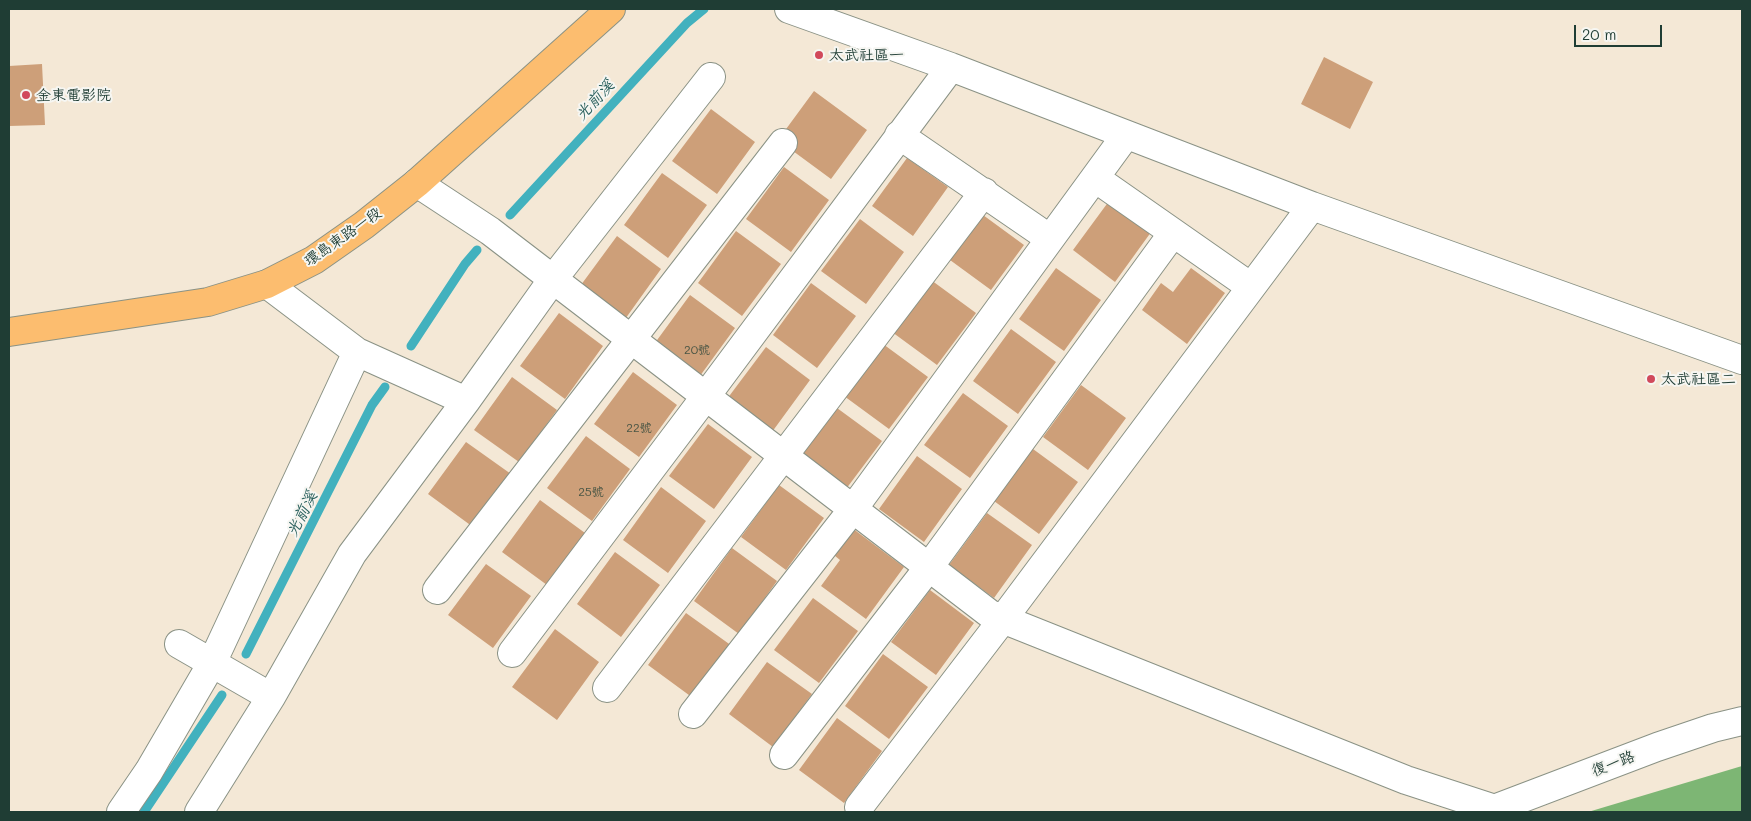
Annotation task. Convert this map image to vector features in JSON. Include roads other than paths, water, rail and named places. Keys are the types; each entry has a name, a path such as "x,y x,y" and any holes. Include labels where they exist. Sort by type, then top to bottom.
{"main road":[{"name":"環島東路一段","path":"9,332 208,302 267,284 314,260 364,225 416,183 611,9"}],"street":[{"path":"789,9 951,67 1312,206 1742,360"},
{"path":"512,653 951,67"},
{"path":"199,812 271,697 352,554 466,401 553,279 712,77"},
{"path":"899,135 1049,238"},
{"path":"693,714 853,509 1126,135"},
{"path":"437,590 783,143"},
{"path":"1095,178 1251,287"},
{"path":"416,183 490,231 997,617 1406,780 1492,811"},
{"path":"607,688 984,192"},
{"path":"859,807 997,617 1312,206"},
{"path":"784,755 929,567 1173,234"},
{"path":"267,284 357,352 466,401"},
{"path":"120,812 149,771 212,663 357,352"},
{"path":"179,644 271,697"},
{"name":"復一路","path":"1492,811 1657,747 1713,728 1742,721"}],"waterway":[{"name":"光前溪","path":"510,215 687,23 704,9"},
{"name":"光前溪","path":"411,346 465,264 477,250"},
{"name":"光前溪","path":"246,654 372,405 385,387"},
{"name":"光前溪","path":"144,812 222,695"}],"place":[{"name":"太武社區一","path":"819,55"},
{"name":"金東電影院","path":"26,95"},
{"name":"太武社區二","path":"1651,379"}]}
